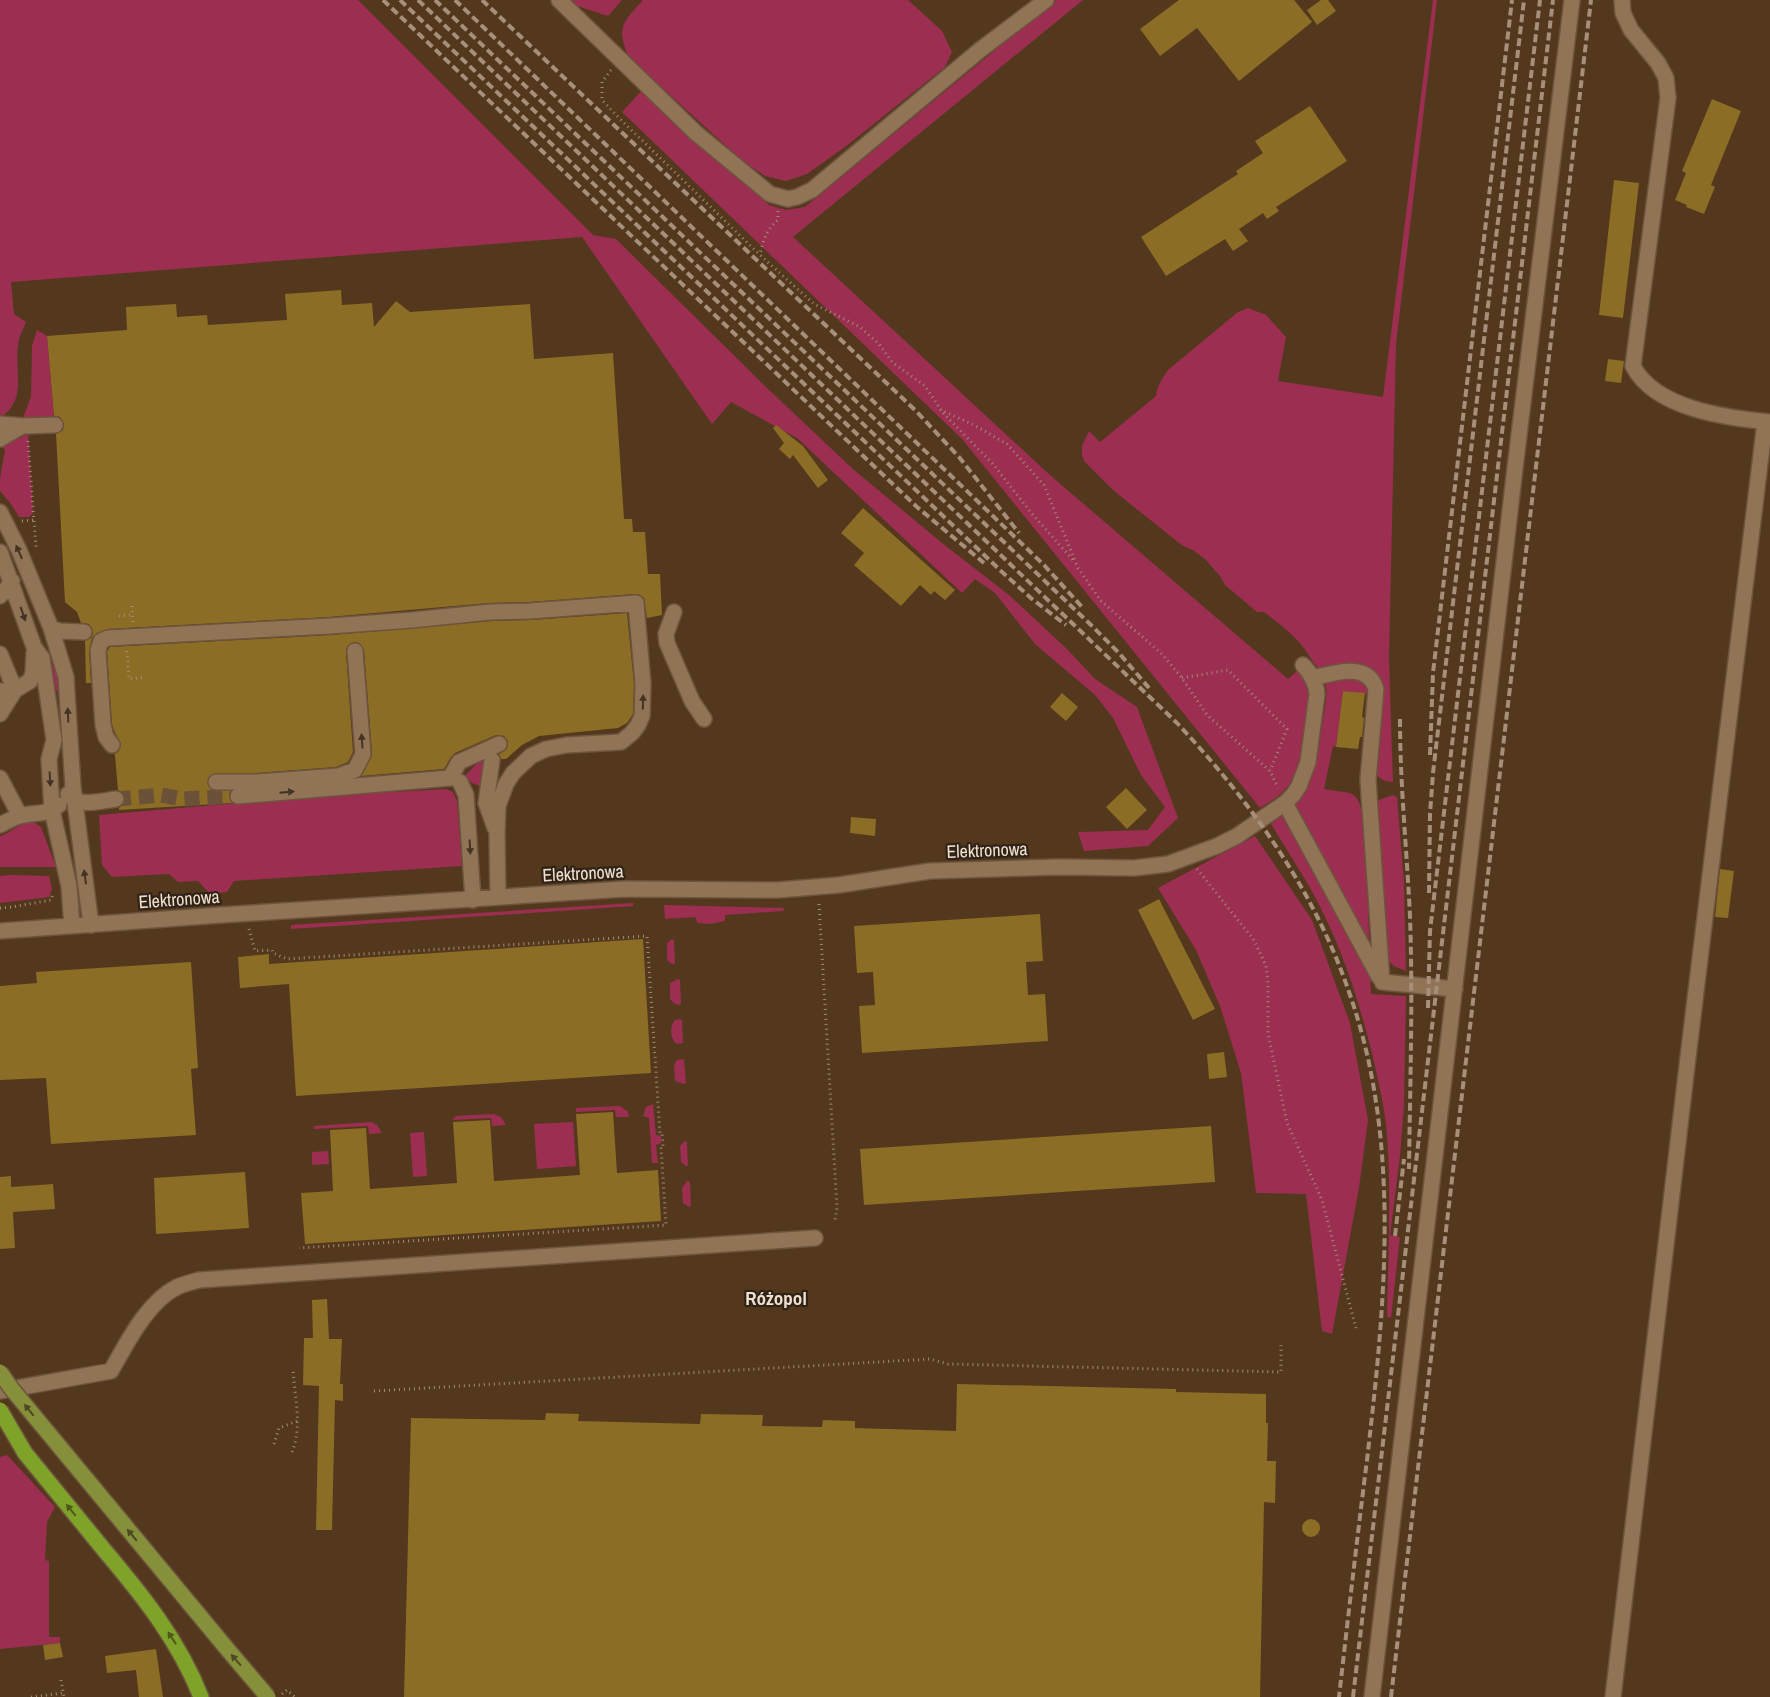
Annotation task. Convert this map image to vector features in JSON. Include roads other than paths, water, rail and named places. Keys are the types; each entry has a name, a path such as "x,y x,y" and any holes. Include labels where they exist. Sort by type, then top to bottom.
{"highway":[{"path":"0,1410 25,1453 164,1626 186,1662 201,1697"}],"main road":[{"path":"0,1372 109,1508 275,1696"}],"street":[{"path":"558,0 696,133 770,194 780,198 797,197 812,190 980,50 1046,0"},
{"path":"1372,1697 1516,458 1572,0"},
{"path":"1613,1697 1685,1083 1768,422 1717,414 1680,403 1660,393 1643,380 1633,366 1668,98 1666,78 1658,63 1631,30 1623,13 1622,0"},
{"path":"0,424 23,426 55,425"},
{"path":"0,440 23,426"},
{"path":"0,512 19,550 52,628 66,677 72,795 91,925"},
{"path":"0,552 34,646 42,658 54,740 61,760 64,787 72,795 86,803 116,799"},
{"path":"0,596 12,581"},
{"path":"112,745 106,738 103,725 98,650 101,642 108,638 330,626 490,612 636,603 643,684 642,716 632,733 621,742 566,745 546,749 520,764 503,791 498,806 498,897"},
{"path":"674,612 666,634 667,643 692,701 704,719"},
{"path":"52,628 60,631 84,632"},
{"path":"2,709 4,672 30,681 33,672 34,646"},
{"path":"216,782 257,782 338,776 355,770 362,754 355,651"},
{"path":"1302,665 1313,678 1340,670 1358,672 1374,682 1376,688 1368,780 1382,982"},
{"name":"Elektronowa","path":"0,931 625,889 778,890 839,885 930,871 1060,867 1134,868 1168,864 1217,846 1237,836 1285,803 1299,786 1311,753 1318,694 1313,678"},
{"path":"54,740 49,759 52,810 69,886 72,926"},
{"path":"238,796 450,778 459,762 499,744"},
{"path":"492,760 486,803 497,834"},
{"path":"0,778 24,813"},
{"path":"460,782 466,795 473,900"},
{"path":"468,820 486,803 503,791"},
{"path":"0,824 24,813 52,810 72,795"},
{"path":"0,798 57,832"},
{"path":"1285,803 1382,982"},
{"path":"1382,982 1455,989"},
{"path":"0,1391 111,1371 136,1328 158,1302 176,1288 199,1280 814,1238"}],"tunnel":[{"path":"116,799 161,795 183,799 238,796"}],"railway":[{"path":"383,0 917,507 984,563"},
{"path":"400,0 1001,571 1032,599 1066,625"},
{"path":"418,0 1177,723 1230,783 1254,815 1277,848 1318,917 1335,954 1349,992 1366,1049 1377,1107 1383,1165 1385,1224 1383,1283 1374,1402 1339,1697"},
{"path":"435,0 1091,625 1119,653 1149,688"},
{"path":"455,0 1044,565 1082,607"},
{"path":"482,0 916,411 959,457 1019,533"},
{"path":"1430,755 1433,673 1512,0"},
{"path":"1429,893 1430,814 1433,773 1524,0"},
{"path":"1428,1008 1430,931 1540,0"},
{"path":"1353,1697 1553,0"},
{"path":"1391,1697 1591,0"},
{"path":"1400,719 1411,949 1409,1169"},
{"path":"1395,1236 1404,1159"}],"district":[{"name":"Różopol","path":"776,1298"}]}
